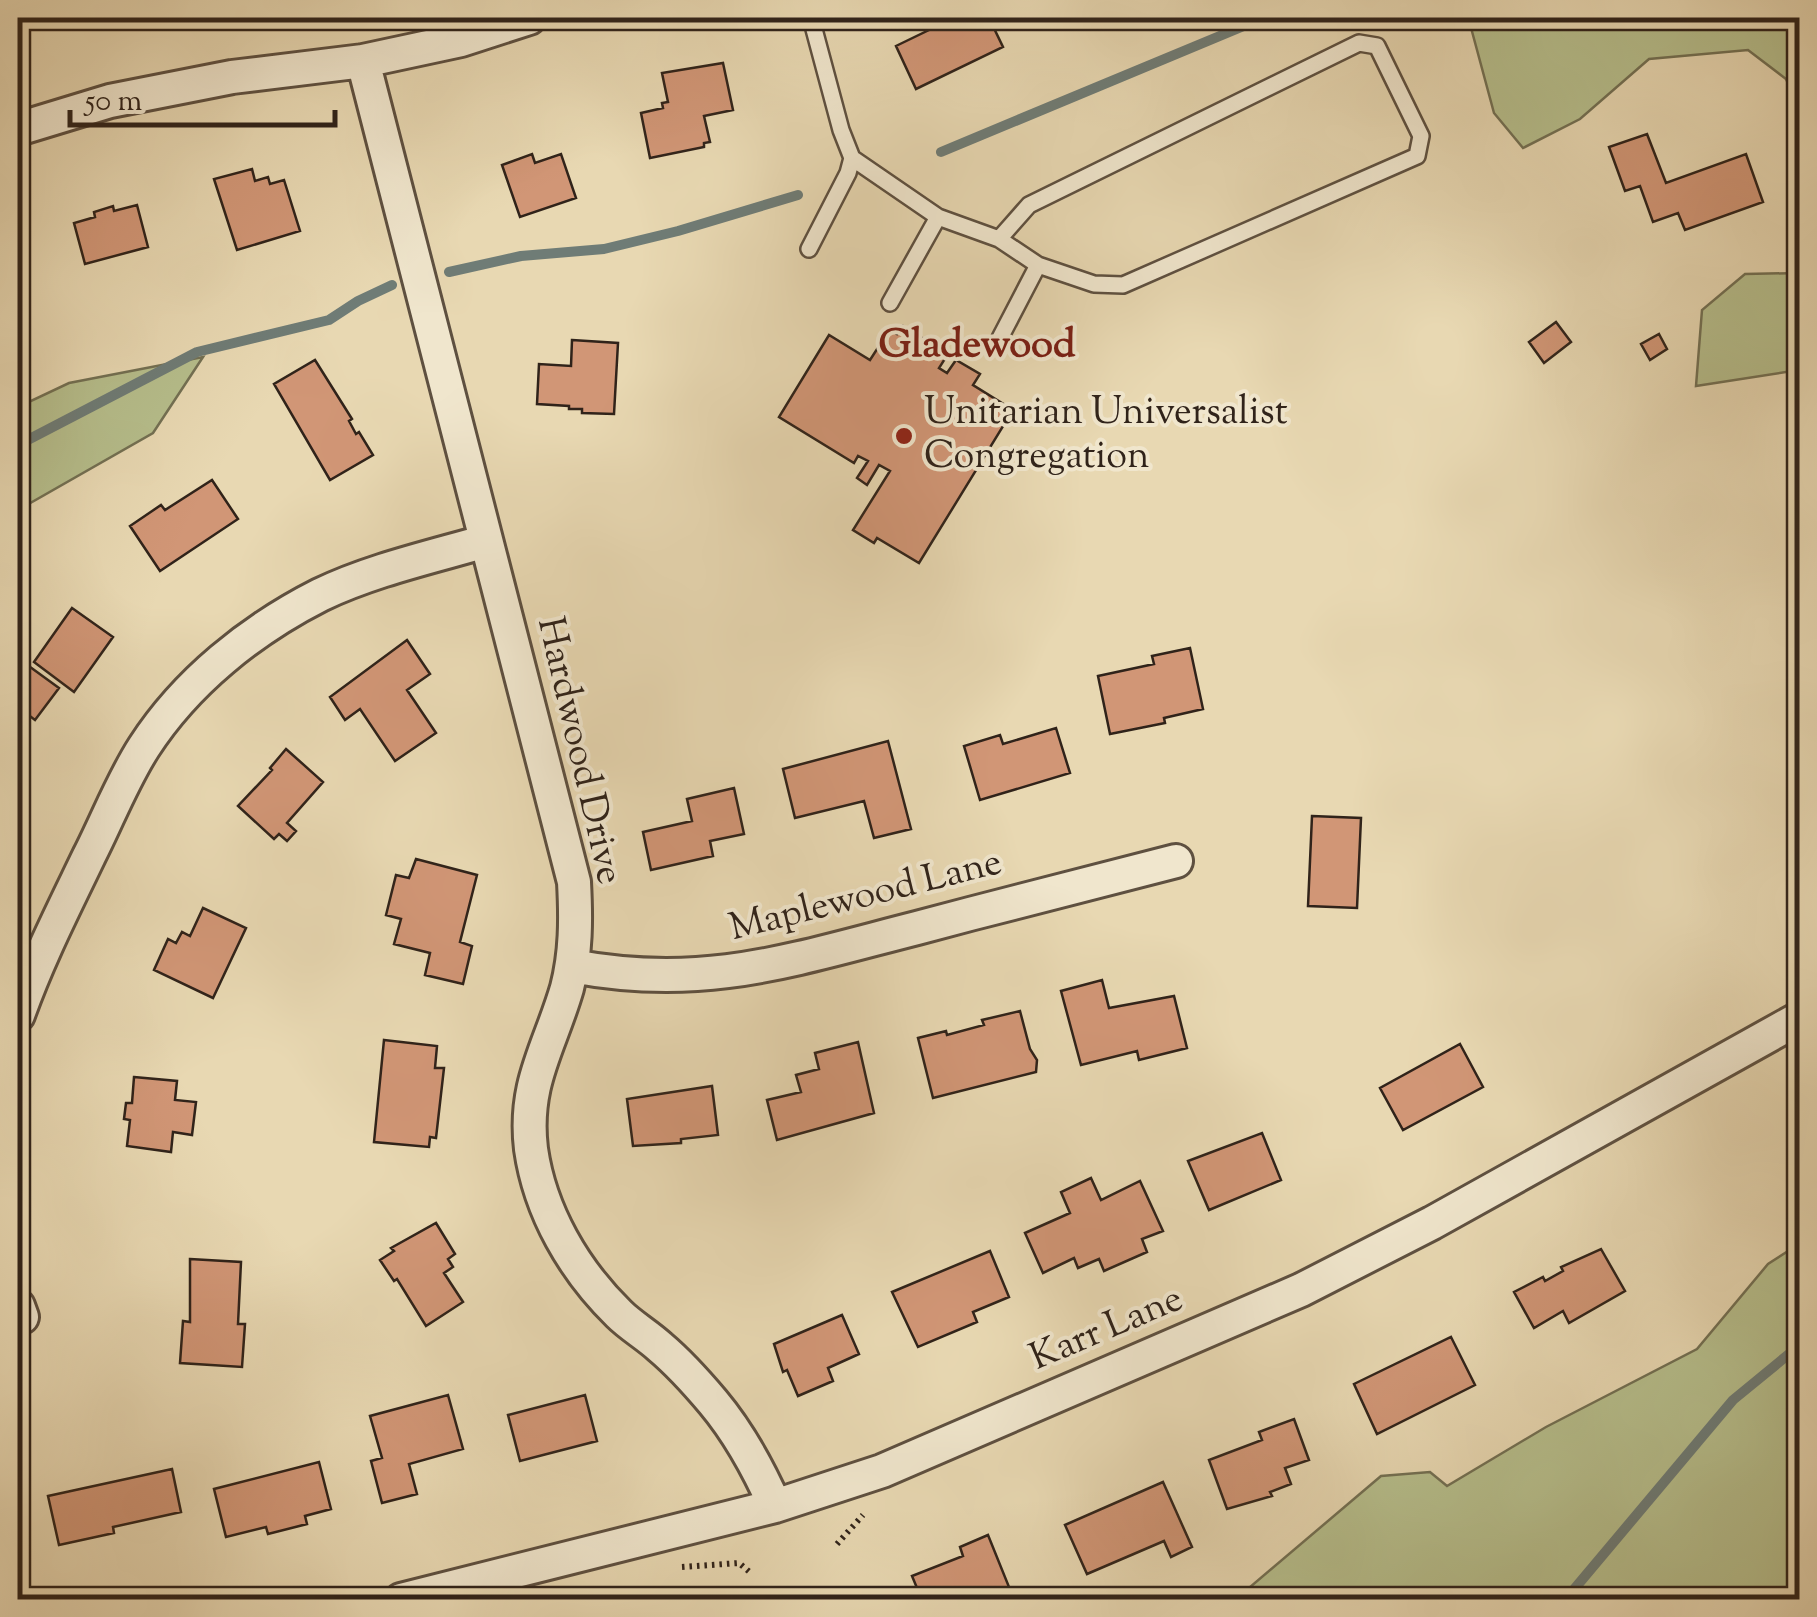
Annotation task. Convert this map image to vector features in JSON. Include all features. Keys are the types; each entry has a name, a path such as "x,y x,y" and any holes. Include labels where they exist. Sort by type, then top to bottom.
{"street":[{"path":"18,129 110,101 232,76 363,61 461,40 529,18"},
{"name":"Hardwood Drive","path":"363,61 574,882 576,929 572,966 532,1087 532,1149 541,1193 554,1226 586,1278 620,1316 662,1348 714,1403 743,1445 775,1506"},
{"path":"18,1016 68,901 142,749 172,709 208,672 289,612 323,594 486,540"},
{"name":"Maplewood Lane","path":"572,966 641,977 717,975 756,969 1176,861"},
{"name":"Karr Lane","path":"401,1600 775,1506 882,1471 1301,1290 1432,1223 1800,1018"}],"lane":[{"path":"811,18 852,158 938,218 1000,239 1038,265 1094,284 1123,285 1417,156 1420,136 1377,46 1359,43 1029,206 1000,239"},
{"path":"809,249 852,158"},
{"path":"890,303 938,218"},
{"path":"1000,338 1038,265"}],"green space":[{"path":"1461,18 1799,18 1799,108 1786,79 1748,50 1649,59 1580,119 1523,148 1494,113 1470,24"},
{"path":"1799,273 1799,370 1696,386 1702,310 1745,274"},
{"path":"203,357 153,433 18,510 18,407 69,383"},
{"path":"1799,1244 1799,1581 1781,1599 1236,1599 1381,1476 1430,1472 1447,1486 1546,1427 1697,1349 1768,1264"}],"building":[{"path":"28,18 73,18 73,19 30,28"},
{"path":"938,18 989,18 1003,47 916,89 896,46 933,28 929,22"},
{"path":"723,63 733,110 704,116 710,142 704,143 704,147 650,158 641,113 663,108 662,103 668,102 662,73"},
{"path":"1647,134 1666,183 1746,154 1763,202 1685,230 1678,213 1653,222 1640,186 1625,191 1609,147"},
{"path":"532,154 535,163 561,154 576,198 520,217 502,165"},
{"path":"252,169 255,181 268,177 270,184 284,180 300,231 237,250 214,179"},
{"path":"137,205 148,247 85,264 74,223 113,206 114,211"},
{"path":"1556,322 1571,342 1544,363 1529,342"},
{"name":"Unitarian Universalist Congregation","path":"903,326 948,354 939,368 947,373 956,360 980,374 973,385 1013,410 919,563 877,538 874,543 853,530 890,471 879,465 867,485 857,478 868,461 858,456 854,463 779,417 829,335 870,360 890,329 897,334"},
{"path":"1659,334 1667,349 1650,360 1641,344"},
{"path":"572,340 618,343 614,414 582,413 582,409 569,406 537,404 539,364 571,366"},
{"path":"315,360 352,419 349,421 356,434 359,432 373,455 330,480 274,384"},
{"path":"212,480 238,519 160,571 130,526 161,505 165,510"},
{"path":"72,608 113,637 74,692 34,662"},
{"path":"407,640 430,674 407,690 436,733 395,761 360,709 345,720 330,697"},
{"path":"1190,648 1203,709 1164,718 1165,723 1110,734 1098,676 1154,664 1152,656"},
{"path":"26,664 59,688 35,720 18,707 18,676"},
{"path":"1056,728 1070,773 980,800 964,746 1000,735 1003,744"},
{"path":"888,741 911,829 874,838 864,801 795,818 783,769"},
{"path":"286,749 323,782 287,823 296,831 287,841 279,834 274,839 238,806"},
{"path":"734,788 744,834 710,841 713,856 651,870 643,832 692,821 687,799"},
{"path":"1312,816 1361,818 1357,908 1308,906"},
{"path":"416,859 477,875 460,942 472,946 463,984 425,975 430,953 394,944 401,919 386,915 396,875 409,878"},
{"path":"203,908 246,928 213,998 154,970 168,939 176,943 182,932 190,936"},
{"path":"1102,980 1109,1008 1174,996 1187,1048 1139,1060 1137,1051 1081,1065 1061,991"},
{"path":"1020,1011 1030,1049 1037,1060 1036,1072 933,1098 918,1038 946,1031 947,1035 984,1025 982,1020"},
{"path":"384,1040 437,1046 435,1068 444,1068 436,1138 430,1137 429,1147 374,1142"},
{"path":"858,1042 874,1113 777,1140 767,1100 801,1092 796,1075 819,1069 815,1053"},
{"path":"1460,1044 1483,1087 1403,1130 1380,1088"},
{"path":"134,1077 177,1081 175,1100 196,1102 192,1135 173,1132 171,1152 127,1146 130,1120 124,1119 126,1103 132,1103"},
{"path":"712,1086 718,1135 681,1139 681,1143 633,1146 627,1099"},
{"path":"1262,1133 1281,1180 1209,1210 1188,1161"},
{"path":"1091,1178 1101,1200 1140,1181 1163,1231 1142,1239 1147,1252 1104,1271 1099,1259 1078,1268 1074,1258 1043,1273 1025,1233 1070,1213 1061,1192"},
{"path":"436,1223 455,1254 448,1259 453,1267 444,1273 463,1302 426,1326 397,1279 394,1281 380,1260 394,1251 391,1248"},
{"path":"1601,1249 1625,1291 1569,1323 1563,1311 1534,1328 1514,1292 1543,1277 1545,1281 1563,1271 1561,1267"},
{"path":"990,1251 1009,1297 973,1312 977,1322 918,1347 892,1292"},
{"path":"190,1259 241,1262 238,1324 245,1324 242,1367 180,1363 183,1321 190,1322"},
{"path":"842,1315 859,1354 828,1368 833,1381 798,1396 787,1370 783,1372 774,1344"},
{"path":"1451,1337 1475,1385 1377,1434 1354,1384"},
{"path":"448,1395 463,1449 409,1464 417,1494 382,1503 371,1461 382,1458 370,1416"},
{"path":"585,1395 597,1441 520,1461 508,1415"},
{"path":"1294,1419 1309,1460 1285,1468 1291,1484 1270,1492 1272,1496 1227,1509 1209,1460 1262,1440 1259,1432"},
{"path":"319,1462 331,1509 305,1516 307,1524 268,1534 266,1527 226,1537 214,1489"},
{"path":"172,1469 181,1512 113,1527 114,1533 59,1545 48,1496"},
{"path":"1163,1482 1192,1547 1171,1557 1164,1541 1087,1574 1065,1525"},
{"path":"988,1535 1009,1587 979,1600 922,1600 912,1576 963,1556 960,1547"}],"waterway":[{"path":"941,152 1263,18"},
{"path":"449,272 521,256 604,249 798,195"},
{"path":"18,445 197,352 329,320 392,285"},
{"path":"1565,1600 1733,1400 1800,1345"}],"place":[{"name":"Unitarian Universalist Congregation","path":"904,436"}],"district":[{"name":"Gladewood","path":"977,346"}]}
